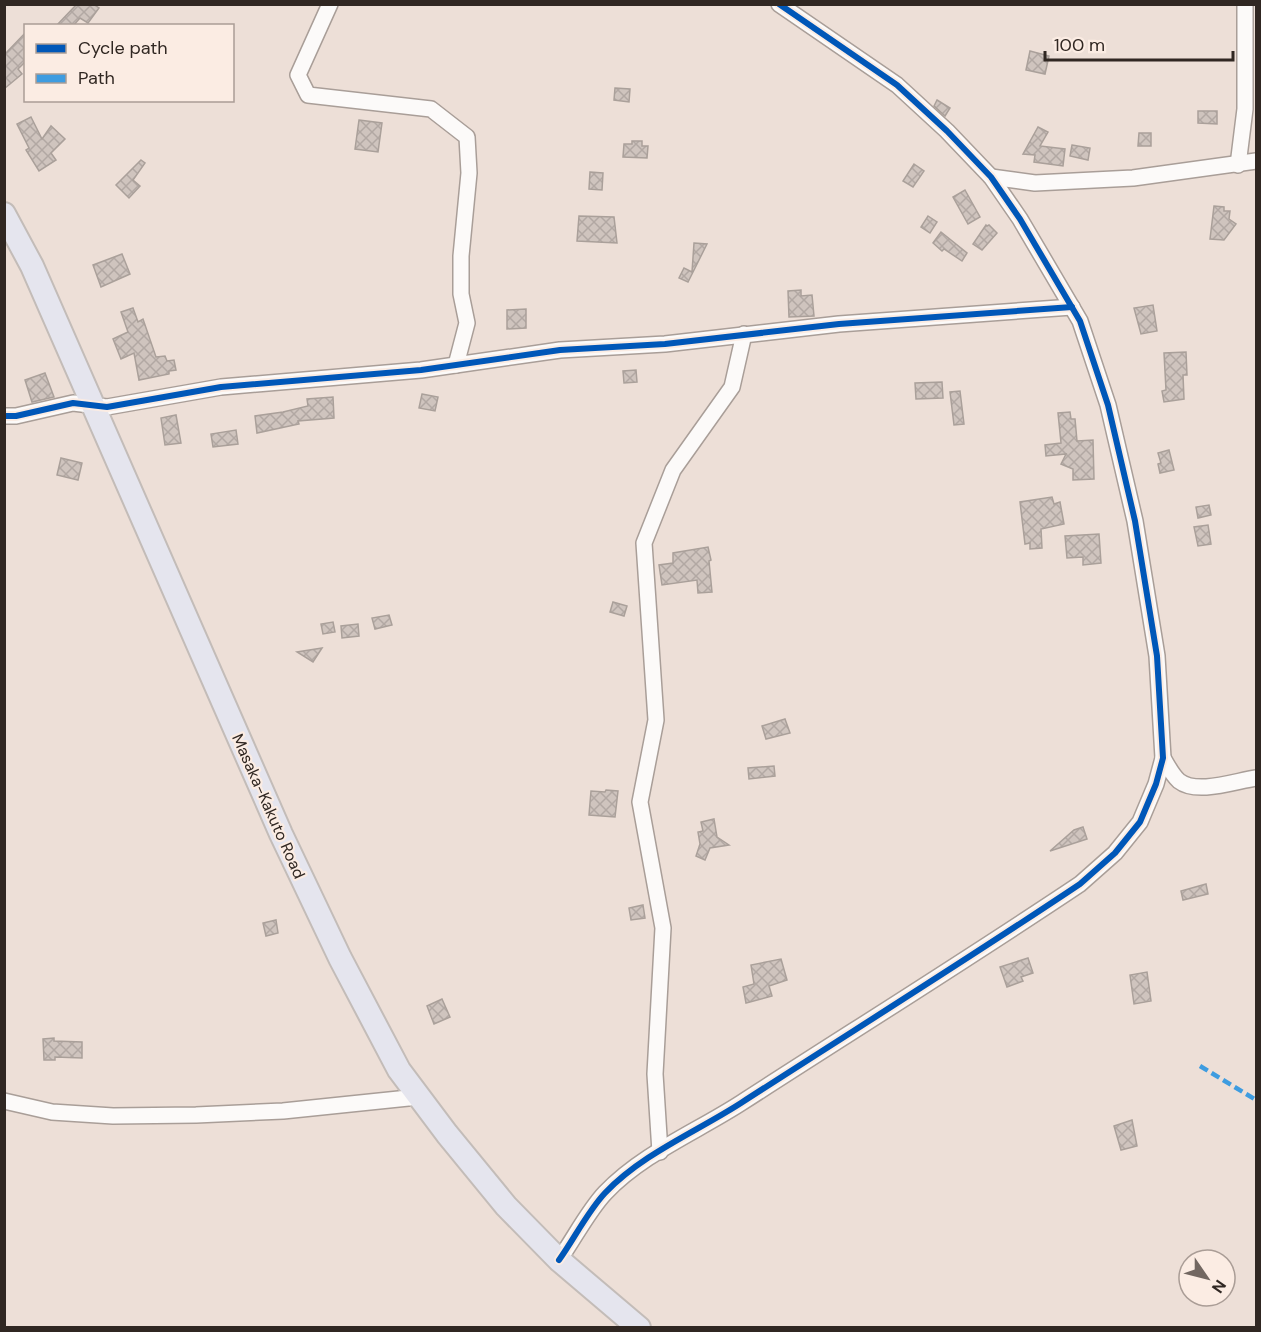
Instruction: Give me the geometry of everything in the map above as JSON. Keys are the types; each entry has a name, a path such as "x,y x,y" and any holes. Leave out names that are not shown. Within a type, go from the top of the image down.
{"highway":[{"name":"Masaka-Kakuto Road","path":"4,214 32,266 306,889 399,1070 506,1206 559,1260 639,1328"}],"street":[{"path":"330,4 298,75 308,95 430,109 467,137 469,173 461,256 461,294 467,323 456,365"},
{"path":"559,1260 606,1192 635,1168 732,1109 1080,884 1115,853 1140,822 1156,784 1163,758 1157,656 1135,521 1108,405 1080,321 1020,219 991,177 947,131 897,85 779,4"},
{"path":"1238,165 1245,109 1245,4"},
{"path":"991,177 1035,183 1113,179 1257,161"},
{"path":"4,416 16,416 74,403 107,407 220,387 421,370 560,350 665,344 839,324 1072,307"},
{"path":"660,1152 654,1074 663,928 640,802 656,720 644,543 673,470 732,387 744,334"},
{"path":"1163,758 1178,781 1189,787 1203,788 1257,778"},
{"path":"4,1101 62,1113 113,1116 283,1111 418,1097"}],"building":[{"path":"77,4 93,4 99,8 88,23 80,18 75,24 58,24"},
{"path":"24,34 24,63 18,69 22,74 4,89 4,55"},
{"path":"1030,51 1049,56 1045,74 1026,70"},
{"path":"615,88 630,89 629,102 614,100"},
{"path":"937,100 950,108 945,116 934,106"},
{"path":"1198,111 1217,111 1217,124 1198,123"},
{"path":"31,117 42,139 51,126 65,139 51,153 56,160 39,171 26,150 29,148 17,124"},
{"path":"359,120 382,123 378,152 355,149"},
{"path":"1038,127 1048,132 1040,146 1065,149 1063,166 1034,162 1035,155 1023,154"},
{"path":"1139,133 1151,133 1151,146 1138,146"},
{"path":"632,141 642,141 642,146 648,146 647,158 623,157 624,144 632,144"},
{"path":"1072,145 1090,148 1088,160 1070,156"},
{"path":"141,160 145,163 133,180 140,186 129,198 116,185"},
{"path":"914,164 924,171 913,187 903,181"},
{"path":"590,172 603,173 602,190 589,189"},
{"path":"965,190 980,217 968,224 953,197"},
{"path":"1214,206 1224,207 1224,211 1230,211 1229,219 1236,224 1224,240 1210,239"},
{"path":"579,216 614,217 617,243 577,241"},
{"path":"928,216 937,222 930,233 921,227"},
{"path":"986,225 997,233 982,250 973,244"},
{"path":"941,232 967,253 962,261 944,249 942,251 933,243"},
{"path":"694,243 707,244 688,282 679,278 684,268 692,272"},
{"path":"122,254 130,274 101,287 93,265"},
{"path":"801,290 801,296 812,295 814,316 789,317 788,291"},
{"path":"1153,305 1157,331 1141,334 1134,308"},
{"path":"133,308 138,322 143,319 156,357 165,356 167,361 174,360 176,370 169,371 169,374 139,380 134,353 121,359 113,339 128,332 121,312"},
{"path":"526,309 526,328 507,329 507,310"},
{"path":"1186,352 1187,375 1183,375 1184,399 1164,402 1162,391 1166,390 1164,353"},
{"path":"636,370 637,382 624,383 623,371"},
{"path":"45,373 54,397 32,402 25,380"},
{"path":"942,382 943,398 916,399 915,383"},
{"path":"960,391 964,424 954,425 950,392"},
{"path":"422,394 438,397 435,411 419,408"},
{"path":"333,397 334,418 298,421 299,424 257,433 255,416 308,406 307,399"},
{"path":"1070,412 1071,419 1075,419 1077,441 1093,440 1094,479 1073,480 1073,469 1061,464 1066,454 1046,456 1045,445 1061,443 1058,413"},
{"path":"176,415 181,443 165,445 161,418"},
{"path":"236,430 238,444 213,447 211,434"},
{"path":"1169,450 1174,470 1160,473 1158,464 1161,463 1158,453"},
{"path":"61,458 82,463 78,480 57,475"},
{"path":"1052,497 1054,504 1060,502 1064,524 1041,529 1042,548 1030,549 1030,543 1025,544 1020,502"},
{"path":"1209,505 1211,515 1198,518 1196,507"},
{"path":"1208,525 1211,544 1198,546 1194,527"},
{"path":"1099,534 1101,563 1083,565 1083,557 1067,558 1065,536"},
{"path":"708,547 711,560 709,561 712,592 698,593 697,580 662,585 659,565 673,563 673,553"},
{"path":"613,602 627,606 624,616 610,612"},
{"path":"389,615 392,625 375,629 372,618"},
{"path":"333,622 335,632 323,634 321,624"},
{"path":"358,624 359,636 342,638 341,626"},
{"path":"322,648 313,662 297,652"},
{"path":"785,719 790,733 766,739 762,726"},
{"path":"774,766 775,776 749,779 748,768"},
{"path":"606,790 618,791 615,817 589,815 591,791 605,792"},
{"path":"714,819 717,837 729,845 710,848 705,860 696,856 700,844 698,832 703,831 701,822"},
{"path":"1083,827 1087,839 1050,851 1074,830"},
{"path":"1206,884 1208,894 1183,900 1181,891"},
{"path":"643,905 645,918 631,920 629,908"},
{"path":"276,920 278,933 266,936 263,923"},
{"path":"1028,958 1033,973 1021,977 1023,981 1007,987 1000,967"},
{"path":"781,959 787,980 769,986 772,996 746,1003 743,987 754,984 751,965"},
{"path":"1147,972 1151,1001 1134,1004 1130,975"},
{"path":"442,999 450,1017 434,1024 427,1006"},
{"path":"54,1038 54,1041 82,1042 82,1058 55,1057 55,1060 44,1060 43,1039"},
{"path":"1132,1120 1137,1146 1121,1150 1114,1126"}],"marked path":[{"path":"1200,1066 1256,1100"}],"cycle path":[{"path":"559,1260 605,1193 652,1155 724,1114 1080,884 1115,853 1140,822 1156,784 1163,758 1157,656 1135,521 1108,405 1080,321 1020,219 991,177 947,131 897,85 779,4"},
{"path":"4,416 16,416 73,403 107,407 221,387 421,370 560,350 665,344 839,324 1072,307"}]}
